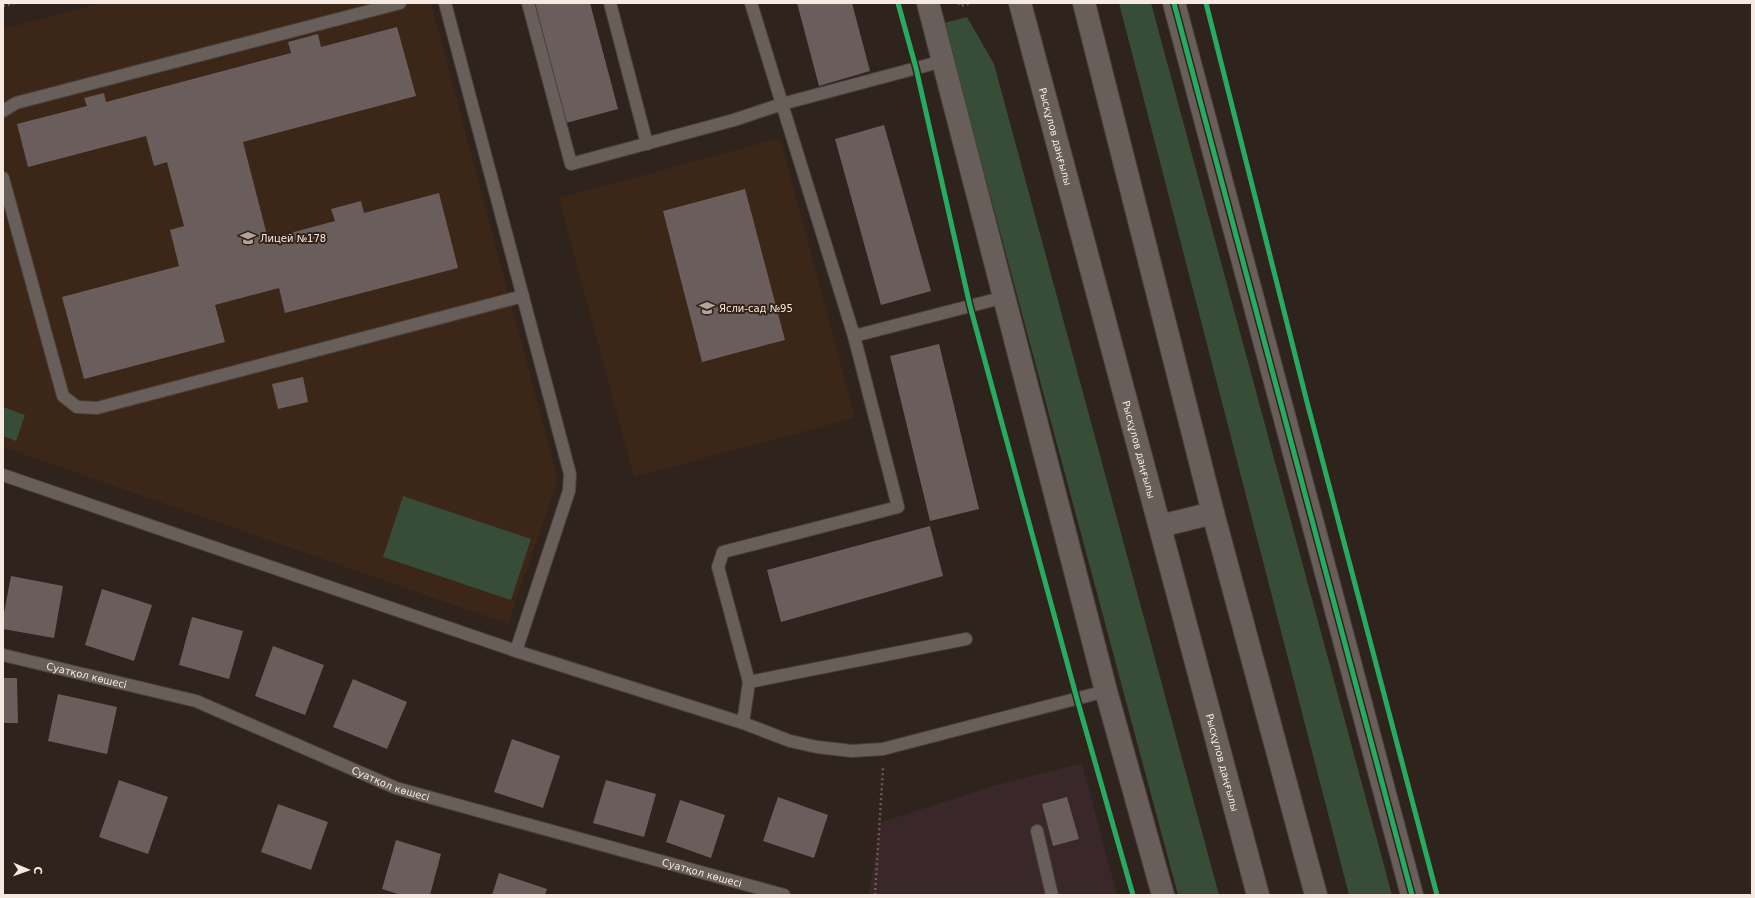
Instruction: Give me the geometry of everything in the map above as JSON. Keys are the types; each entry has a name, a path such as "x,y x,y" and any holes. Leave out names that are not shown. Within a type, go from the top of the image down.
{"main road":[{"path":"928,3 1106,691 1163,895"},
{"name":"Рысқұлов даңғылы","path":"1020,3 1258,895"},
{"path":"1084,3 1213,513 1316,895"},
{"path":"1089,3 1093,36"},
{"path":"1174,3 1412,895"},
{"path":"1160,526 1213,513"}],"lane":[{"path":"3,111 16,103 400,3"},
{"path":"445,3 570,474 569,491 516,651"},
{"path":"528,3 571,164 734,120 782,104 943,61"},
{"path":"610,3 647,144"},
{"path":"743,723 749,682 718,567 723,552 898,507 854,336 751,3"},
{"path":"3,178 62,396 77,407 97,408 116,404 523,296"},
{"path":"854,336 1005,297"},
{"path":"3,475 516,651 743,723 790,742 852,751 883,749 1106,691"},
{"path":"749,682 966,639"},
{"name":"Суатқол көшесі","path":"3,655 196,701 396,788 784,895"},
{"path":"1037,831 1052,895"}],"path":[{"path":"3,6 15,3"},
{"path":"960,3 960,6 972,3"},
{"path":"875,895 883,749"}],"shaded area":[{"name":"Лицей №178","path":"102,3 431,3 558,480 508,624 3,447 3,29"},
{"name":"Ясли-сад №95","path":"780,138 855,418 634,477 559,198"},
{"path":"1082,763 1117,895 869,895 881,822 993,786"}],"green space":[{"path":"1119,3 1151,3 1392,895 1349,895"},
{"path":"967,17 994,64 1219,895 1178,895 944,23"},
{"path":"3,407 25,415 16,441 3,436"},
{"path":"403,496 531,539 511,600 383,557"}],"building":[{"path":"535,3 590,3 618,109 566,123"},
{"path":"797,3 852,3 870,71 819,86"},
{"path":"397,27 416,96 243,142 268,239 335,221 331,209 361,201 364,213 439,193 458,268 285,313 279,288 215,305 225,342 84,379 62,297 179,266 170,230 184,226 167,162 154,166 146,136 28,167 17,124 87,106 84,98 104,93 106,102 291,53 288,42 318,34 321,47"},
{"path":"884,125 931,291 881,305 835,139"},
{"path":"745,189 785,340 702,362 663,211"},
{"path":"939,344 979,509 930,521 890,356"},
{"path":"303,377 308,402 278,409 272,384"},
{"path":"930,526 943,576 781,622 767,570"},
{"path":"11,576 63,586 54,638 3,629 3,618"},
{"path":"102,589 152,605 134,661 85,645"},
{"path":"192,617 243,631 229,679 179,665"},
{"path":"273,646 324,665 305,715 255,696"},
{"path":"3,678 17,678 18,723 3,723"},
{"path":"353,679 407,702 387,749 333,727"},
{"path":"58,694 117,707 107,754 48,741"},
{"path":"512,739 560,756 543,808 494,792"},
{"path":"119,780 168,797 148,854 99,837"},
{"path":"606,780 656,794 644,837 593,823"},
{"path":"778,797 828,815 814,858 763,841"},
{"path":"1067,797 1079,839 1053,846 1042,804"},
{"path":"680,800 725,815 711,858 666,842"},
{"path":"278,804 328,822 311,870 261,852"},
{"path":"396,840 441,854 430,895 401,895 382,889"},
{"path":"499,873 547,889 545,895 492,895"}],"cycle path":[{"path":"898,3 916,68 970,306 1077,699 1133,895"},
{"path":"1174,3 1412,895"},
{"path":"1206,3 1307,402 1437,895"}],"place":[{"name":"Лицей №178","path":"248,238"},
{"name":"Ясли-сад №95","path":"707,308"}]}
